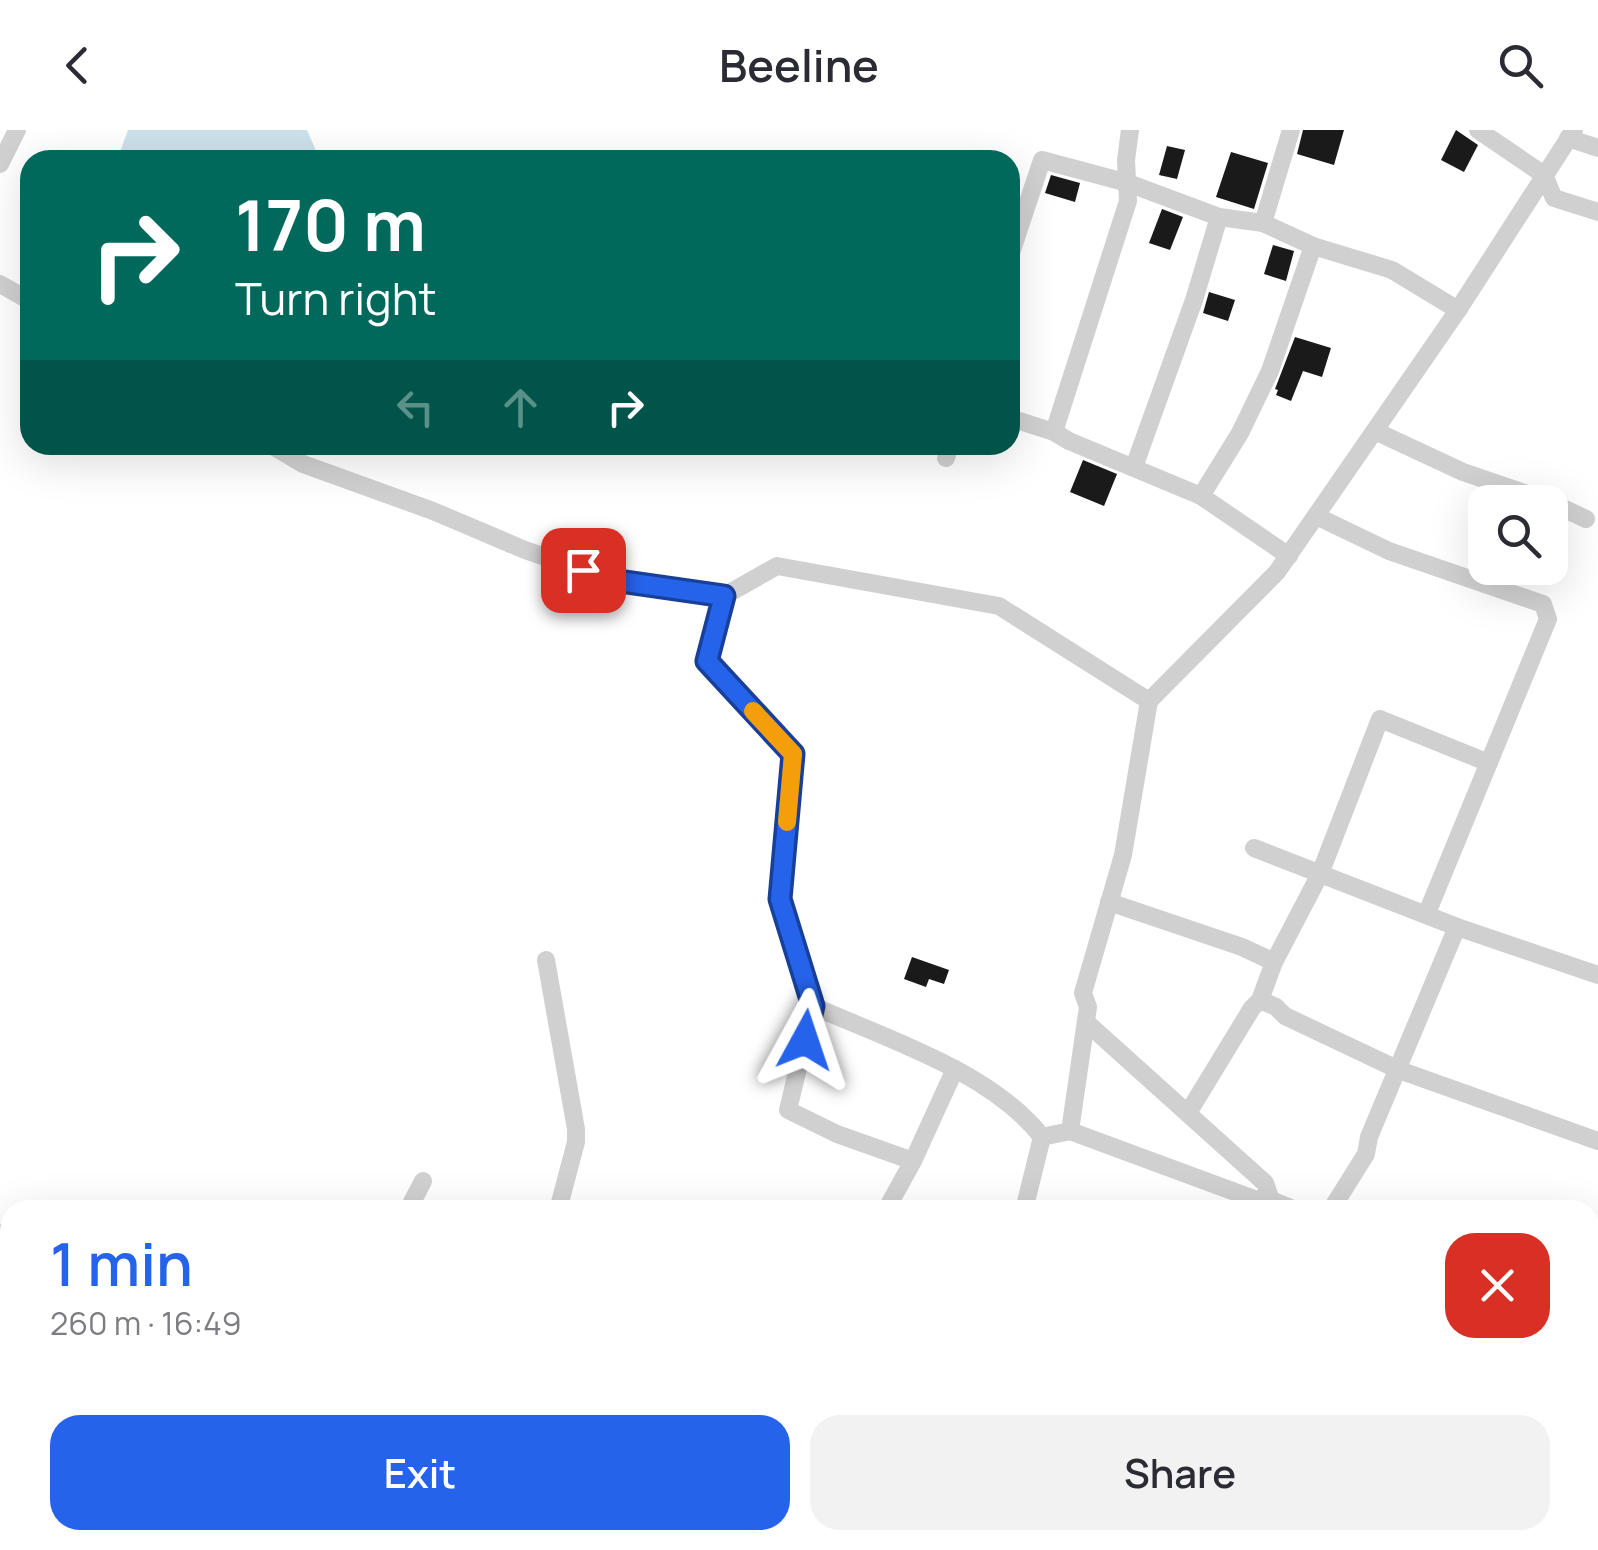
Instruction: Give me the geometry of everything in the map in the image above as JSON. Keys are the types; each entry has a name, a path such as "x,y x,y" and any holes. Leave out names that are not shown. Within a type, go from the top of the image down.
{"street":[{"path":"0,164 17,130"},
{"path":"1054,432 1128,201 1126,160 1130,130"},
{"path":"1263,223 1292,130"},
{"path":"1478,130 1544,176 1554,198 1598,212"},
{"path":"1070,1131 1088,1007 1083,993 1123,855 1149,701 1289,556 1458,310 1571,134 1598,148"},
{"path":"1020,226 1042,160 1128,183 1219,217 1263,223 1313,246 1392,270 1458,310"},
{"path":"1134,467 1194,300 1219,217"},
{"path":"1201,496 1240,433 1270,371 1313,246"},
{"path":"1020,421 1201,496 1289,556"},
{"path":"1374,432 1586,520"},
{"path":"288,455 525,550 612,580 724,596 777,566 999,606 1149,701"},
{"path":"1316,516 1389,551 1542,604 1548,618 1427,913"},
{"path":"724,596 707,661 793,754 780,899 813,1006 788,1110 837,1134 913,1161"},
{"path":"1188,1113 1260,1000 1274,962 1320,874 1380,718 1489,763"},
{"path":"1254,848 1458,927 1598,975"},
{"path":"1109,902 1242,947 1274,962"},
{"path":"1338,1200 1366,1154 1369,1138 1458,927"},
{"path":"546,960 576,1128 561,1200"},
{"path":"1260,1000 1285,1016 1400,1070 1598,1141"},
{"path":"813,1006 955,1069 1026,1117 1042,1138"},
{"path":"1042,1138 1070,1131 1254,1200 1271,1200 1265,1183 1086,1022"},
{"path":"892,1200 955,1069"},
{"path":"1026,1200 1042,1138"},
{"path":"413,1200 423,1181"}],"water":[{"path":"128,130 307,130 316,150 121,150"}],"building":[{"path":"1303,130 1344,130 1334,165 1297,154"},
{"path":"1456,130 1478,145 1464,172 1441,160"},
{"path":"1167,146 1185,150 1177,179 1159,175"},
{"path":"1231,152 1268,163 1254,209 1216,197"},
{"path":"1051,175 1080,183 1075,202 1045,193"},
{"path":"1162,209 1183,217 1170,250 1149,243"},
{"path":"1273,245 1294,251 1286,281 1264,274"},
{"path":"1209,292 1235,300 1228,321 1203,313"},
{"path":"1295,337 1331,348 1322,377 1303,371 1291,401 1276,395 1275,389"},
{"path":"1083,460 1117,474 1104,506 1070,492"},
{"path":"912,957 949,970 944,984 929,979 926,987 904,979"}],"slow traffic":[{"path":"753,711 793,754 787,822"}],"route":[{"path":"583,570 612,580 724,596 707,661 793,754 780,899 813,1006 805,1040"}]}
